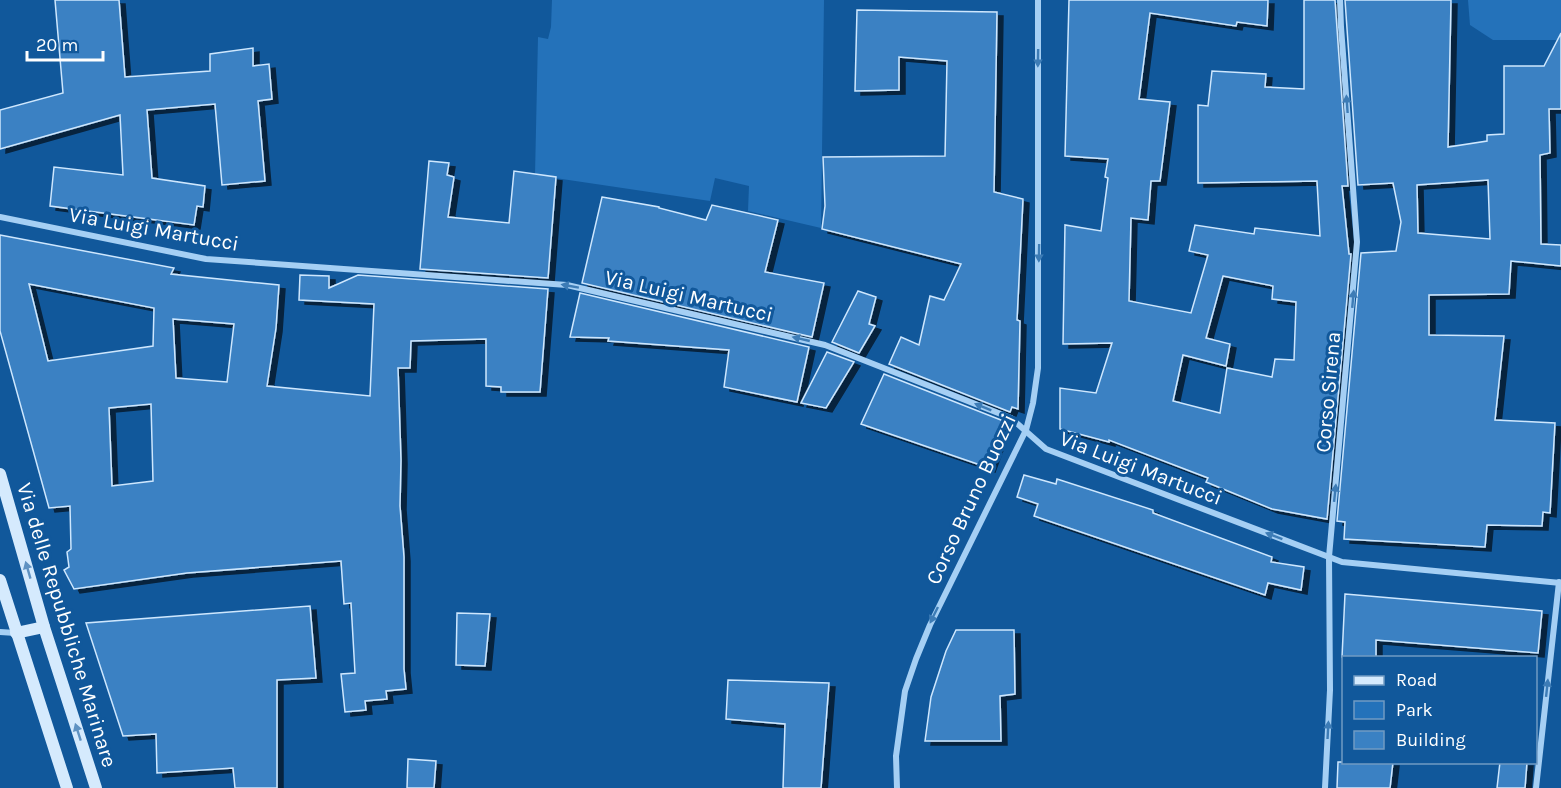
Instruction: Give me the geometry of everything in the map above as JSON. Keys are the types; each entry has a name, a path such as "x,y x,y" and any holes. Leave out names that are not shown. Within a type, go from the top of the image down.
{"main road":[{"name":"Via delle Repubbliche Marinare","path":"0,474 44,627 96,788"},
{"path":"0,579 66,788"},
{"path":"16,633 44,627"}],"street":[{"name":"Corso Bruno Buozzi","path":"897,788 896,756 905,690 930,625 1026,430 1033,403 1038,368 1038,0"},
{"name":"Corso Sirena","path":"1325,788 1330,690 1329,557 1358,242 1340,0"},
{"name":"Via Luigi Martucci","path":"0,217 206,259 567,285 825,345 1011,418 1046,449 1329,557 1355,565 1560,582"},
{"path":"1536,788 1560,582"},
{"path":"0,632 16,633"}],"green space":[{"path":"552,0 824,0 821,228 748,211 749,186 715,178 710,201 535,175 538,37 548,39"},
{"path":"1468,0 1561,0 1561,40 1493,40 1470,25"}],"building":[{"path":"55,0 119,0 125,77 210,71 210,54 253,48 253,66 269,64 272,99 258,101 265,181 222,185 215,104 147,110 152,178 205,186 203,207 197,206 194,225 50,206 54,167 123,175 120,115 0,149 0,110 63,93"},
{"path":"1069,0 1268,0 1267,26 1237,22 1236,26 1150,13 1139,99 1170,102 1160,181 1151,181 1148,220 1131,218 1129,301 1191,313 1208,255 1189,251 1195,225 1254,234 1255,228 1320,236 1317,181 1198,183 1198,105 1208,106 1212,71 1266,74 1265,87 1304,89 1304,0 1335,0 1348,186 1342,186 1349,254 1351,254 1327,519 1272,509 1206,482 1208,478 1109,440 1109,442 1060,429 1060,388 1096,393 1112,343 1063,344 1065,225 1101,231 1108,178 1105,177 1108,159 1065,156","holes":["1223,276 1273,286 1272,299 1296,302 1294,360 1275,359 1272,377 1227,368 1220,413 1173,401 1183,355 1226,366 1230,344 1206,338"]},
{"path":"1345,0 1451,0 1448,147 1487,141 1487,135 1504,134 1504,66 1544,66 1561,33 1561,109 1549,109 1550,153 1540,155 1541,244 1561,245 1561,266 1511,261 1509,294 1429,295 1429,335 1504,336 1495,420 1555,423 1550,513 1543,512 1542,526 1487,525 1485,547 1344,539 1345,522 1337,521 1361,253 1396,251 1401,222 1393,183 1358,185","holes":["1488,180 1490,239 1418,233 1417,185"]},
{"path":"857,10 997,12 994,192 1023,199 1017,320 1020,321 1018,409 1012,407 1010,412 889,364 901,337 919,345 930,296 944,300 961,264 822,229 825,206 823,157 945,156 947,61 899,57 899,90 855,91"},
{"path":"429,161 449,163 447,175 454,177 448,217 509,223 514,171 556,177 548,278 420,269"},
{"path":"602,197 659,207 706,220 712,205 778,220 765,272 824,283 812,337 582,283"},
{"path":"0,235 174,268 171,274 279,285 276,328 267,386 370,396 374,304 299,300 300,275 329,276 329,288 358,275 548,289 540,392 501,392 501,387 486,386 486,339 411,341 410,368 398,368 406,689 386,691 387,699 365,701 366,710 345,712 341,674 355,673 351,603 344,604 341,561 187,573 74,589 64,570 69,567 67,552 71,549 70,506 49,508 0,331","holes":["29,284 154,308 153,346 48,361","173,319 234,324 227,382 176,378","151,404 153,481 112,486 109,408"]},
{"path":"858,291 876,297 869,324 875,326 859,353 832,342"},
{"path":"580,293 809,347 797,402 724,387 729,350 608,341 609,338 570,337"},
{"path":"827,352 854,362 826,408 801,403"},
{"path":"884,374 1006,422 989,468 861,424"},
{"path":"1024,475 1056,484 1057,479 1153,510 1153,513 1272,557 1271,562 1304,567 1301,590 1268,583 1265,595 1034,516 1038,504 1017,497"},
{"path":"1345,594 1542,611 1538,653 1376,640 1376,656 1342,656"},
{"path":"310,606 316,678 277,680 277,788 235,788 233,768 157,773 156,734 123,736 86,623"},
{"path":"457,613 490,614 485,666 456,665"},
{"path":"956,630 1014,630 1015,694 1000,696 1001,741 925,741 931,697 946,651"},
{"path":"728,680 829,683 821,788 783,788 785,724 726,719"},
{"path":"408,759 436,761 434,788 407,788"},
{"path":"1338,762 1342,764 1393,764 1390,788 1337,788"},
{"path":"1500,764 1527,764 1525,788 1497,788"}]}
